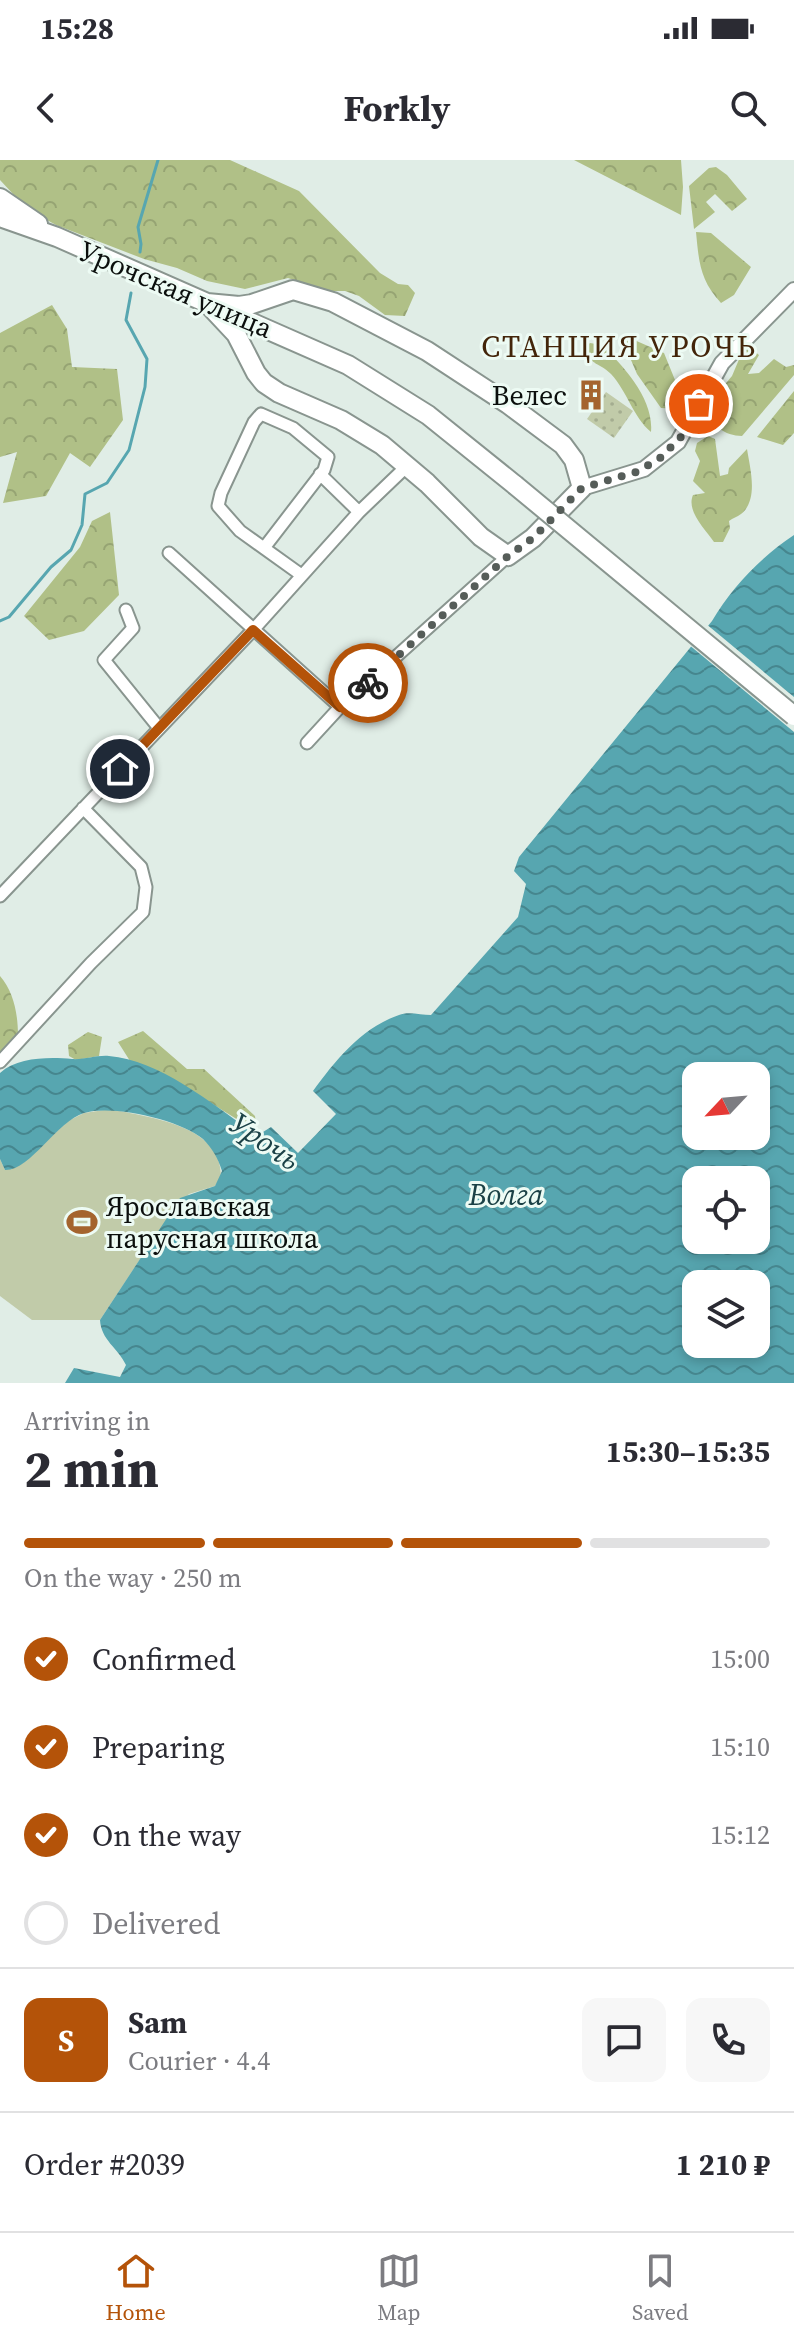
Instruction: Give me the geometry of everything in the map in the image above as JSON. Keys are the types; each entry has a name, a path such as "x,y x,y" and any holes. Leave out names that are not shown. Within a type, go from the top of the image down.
{"main road":[{"name":"Урочская улица","path":"0,198 57,237"},
{"name":"Урочская улица","path":"0,217 57,237 295,341 348,365 405,398 794,716"},
{"path":"301,291 333,302 462,372 563,445 574,460 582,488 533,538 508,556 471,529 407,466 359,430 271,388 256,373 236,334 207,303 252,304 286,292 301,291"},
{"path":"286,292 275,301 272,313 276,326 295,341"},
{"path":"256,373 253,359 257,348 275,339 295,341"}],"street":[{"path":"582,488 644,469 678,442 722,363 794,290"},
{"path":"264,548 320,474 328,457 293,428 261,414 254,422 218,506 224,516 264,548 300,574"},
{"path":"0,896 253,630 300,574 407,466"},
{"path":"320,474 359,512"},
{"path":"169,553 340,707"},
{"path":"307,743 340,707 508,556"},
{"path":"126,610 133,628 104,660 159,728"},
{"path":"0,1062 91,963 143,912 146,887 141,867 83,808"}],"green space":[{"path":"0,160 230,160 299,191 380,273 398,284 408,285 415,293 405,316 385,315 359,296 345,291 327,291 288,278 245,289 207,281 56,225 27,209 0,180"},
{"path":"574,160 681,160 681,215"},
{"path":"716,167 747,199 732,211 715,194 706,202 715,212 694,229 689,186 709,168"},
{"path":"696,232 711,233 751,267 734,295 721,303 709,287 702,270"},
{"path":"52,305 67,329 72,367 117,369 123,420 90,467 70,453 46,496 3,503 17,452 0,457 0,333"},
{"path":"622,339 632,339 664,353 675,380 689,401 680,409 661,408 637,374"},
{"path":"590,343 602,345 636,384 648,408 651,432 639,419 611,374 590,358 584,348"},
{"path":"746,349 759,355 748,374 759,373 774,359 786,367 794,365 794,375 742,436 724,432 714,424 705,408 732,376"},
{"path":"794,391 794,433 783,445 757,437"},
{"path":"606,392 633,411 614,438 587,419"},
{"path":"708,436 715,439 720,476 728,474 729,468 747,449 751,474 750,501 741,514 729,521 730,528 723,542 714,542 692,507 693,495 705,493 693,481 700,461 695,451 697,443"},
{"path":"110,512 119,595 84,631 49,640 24,616 80,547 92,521"},
{"path":"0,976 14,1004 18,1036 0,1054"},
{"path":"143,1031 187,1069 204,1069 255,1116 257,1132 171,1078 130,1061 118,1042"},
{"path":"88,1032 102,1037 99,1056 76,1060 69,1056 68,1045"},
{"name":"Ярославская парусная школа","path":"111,1109 163,1120 196,1134 209,1145 218,1159 221,1176 215,1186 189,1194 160,1229 100,1320 32,1320 0,1296 0,1159 5,1170 23,1163 68,1121 84,1113"}],"water":[{"name":"Волга","path":"794,535 794,1383 65,1383 74,1368 120,1377 126,1365 103,1333 100,1320 180,1198 215,1186 222,1171 209,1146 193,1132 163,1120 111,1111 84,1113 74,1118 24,1163 5,1170 0,1159 0,1073 34,1059 104,1056 128,1059 184,1084 251,1131 263,1132 271,1127 298,1153 336,1114 313,1091 330,1068 361,1037 385,1021 406,1013 431,1015 518,917 526,884 514,871 519,857 759,563"}],"pier":[{"path":"705,623 794,697 794,732 688,644"}],"waterway":[{"name":"Урочь","path":"140,252 138,227 158,160"},
{"name":"Урочь","path":"0,621 9,617 51,567 71,550 82,525 85,494 107,483 129,450 145,387 147,359 126,320 131,293"}],"way so far":[{"path":"368,683 508,556 533,538 582,488 644,469 659,459 684,434 699,404"}],"place":[{"name":"Велес","path":"591,395"},
{"name":"Ярославская парусная школа","path":"82,1222"}],"district":[{"name":"СТАНЦИЯ УРОЧЬ","path":"619,346"}],"route":[{"path":"120,769 253,630 340,707 368,683"}]}
